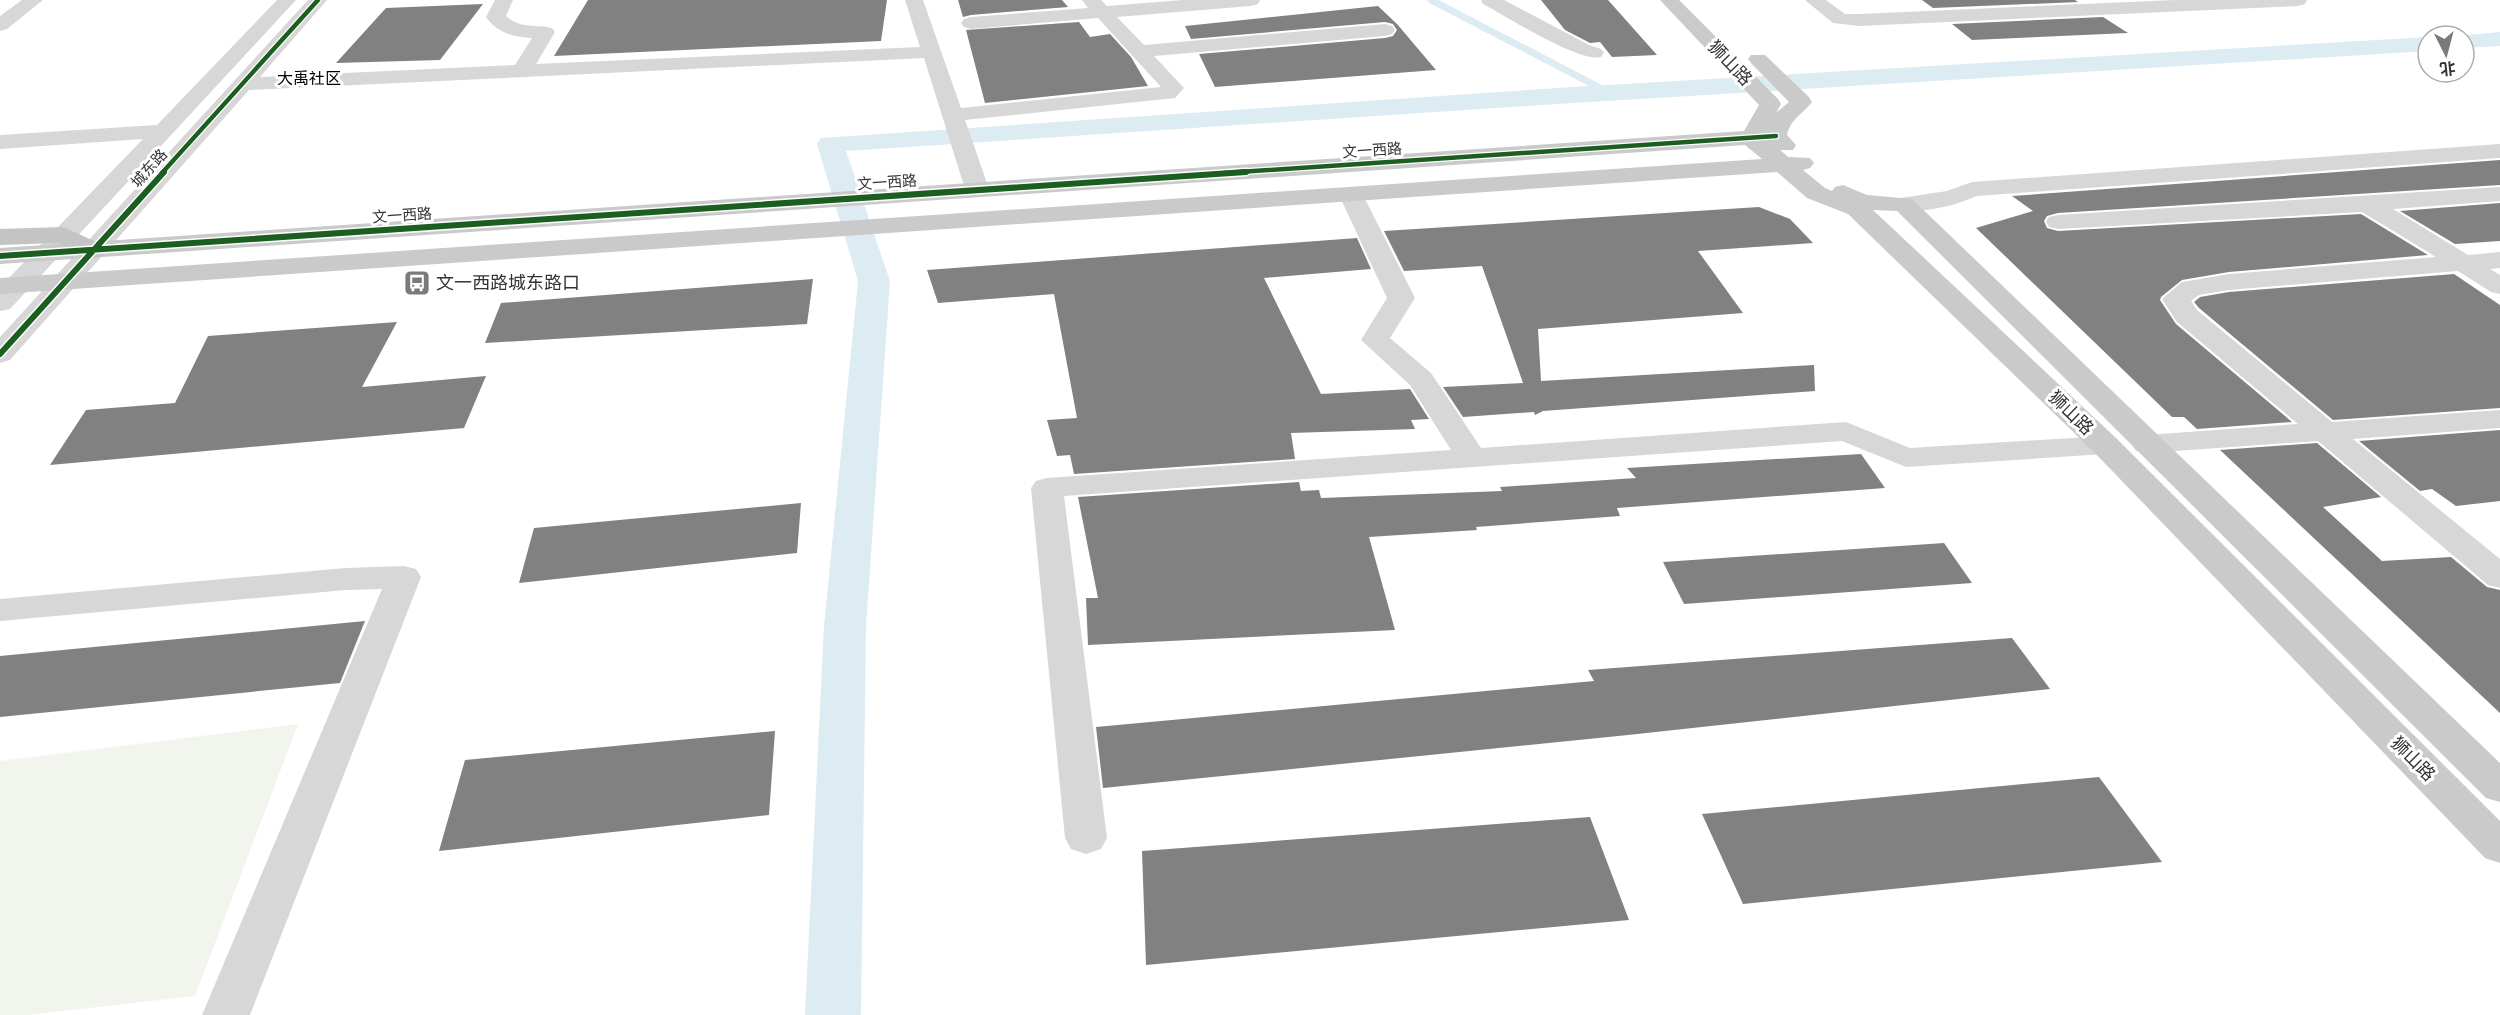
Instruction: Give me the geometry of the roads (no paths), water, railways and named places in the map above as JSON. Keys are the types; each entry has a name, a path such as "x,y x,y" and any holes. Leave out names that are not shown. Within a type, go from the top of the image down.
{"highway":[{"path":"0,237 94,250"}],"main road":[{"name":"狮山路","path":"1669,0 1733,66 1786,103"},
{"name":"狮山路","path":"1748,48 1764,64 1786,103"},
{"path":"1778,150 1786,103"},
{"name":"狮山路","path":"1778,150 1816,193 1857,209 2105,445 2500,847"},
{"path":"4,296 66,282 1351,195 1778,150 1849,197 1874,204 1903,204"},
{"name":"文一西路","path":"94,250 977,189 1778,150"},
{"name":"狮山路","path":"1903,204 2500,787"},
{"path":"0,256 55,244"}],"street":[{"path":"2,22 34,0"},
{"name":"城东路","path":"4,296 287,0"},
{"name":"城东路","path":"0,354 318,0"},
{"path":"504,0 496,16 504,27 526,32 545,32 522,71"},
{"path":"914,0 977,189"},
{"path":"971,23 1097,6 1251,0"},
{"path":"1490,0 1594,53"},
{"path":"1814,0 1840,19 1859,20 2298,0"},
{"path":"953,115 1167,93 1173,88 1097,6"},
{"path":"1139,51 1384,30"},
{"path":"243,84 932,52"},
{"path":"0,142 160,131"},
{"path":"1903,204 1952,198 1971,189 2500,151"},
{"path":"2058,222 2500,194"},
{"path":"1351,195 1401,298 1375,340 1421,379 1472,458"},
{"path":"2367,204 2500,286"},
{"path":"2500,260 2229,282 2191,288 2176,299 2187,316 2500,577"},
{"path":"2147,444 2500,419"},
{"path":"1086,838 1047,488 1846,431 1906,458 2105,445"},
{"path":"0,610 346,579 404,577 226,1015"}],"waterway":[{"path":"1431,0 1610,93"},
{"path":"2476,40 2500,39"},
{"path":"833,1015 845,626 874,281 830,144 1573,95 2416,45"}],"place":[{"name":"文一西路城东路口","path":"417,283"}],"district":[{"name":"大禹社区","path":"309,78"}]}
